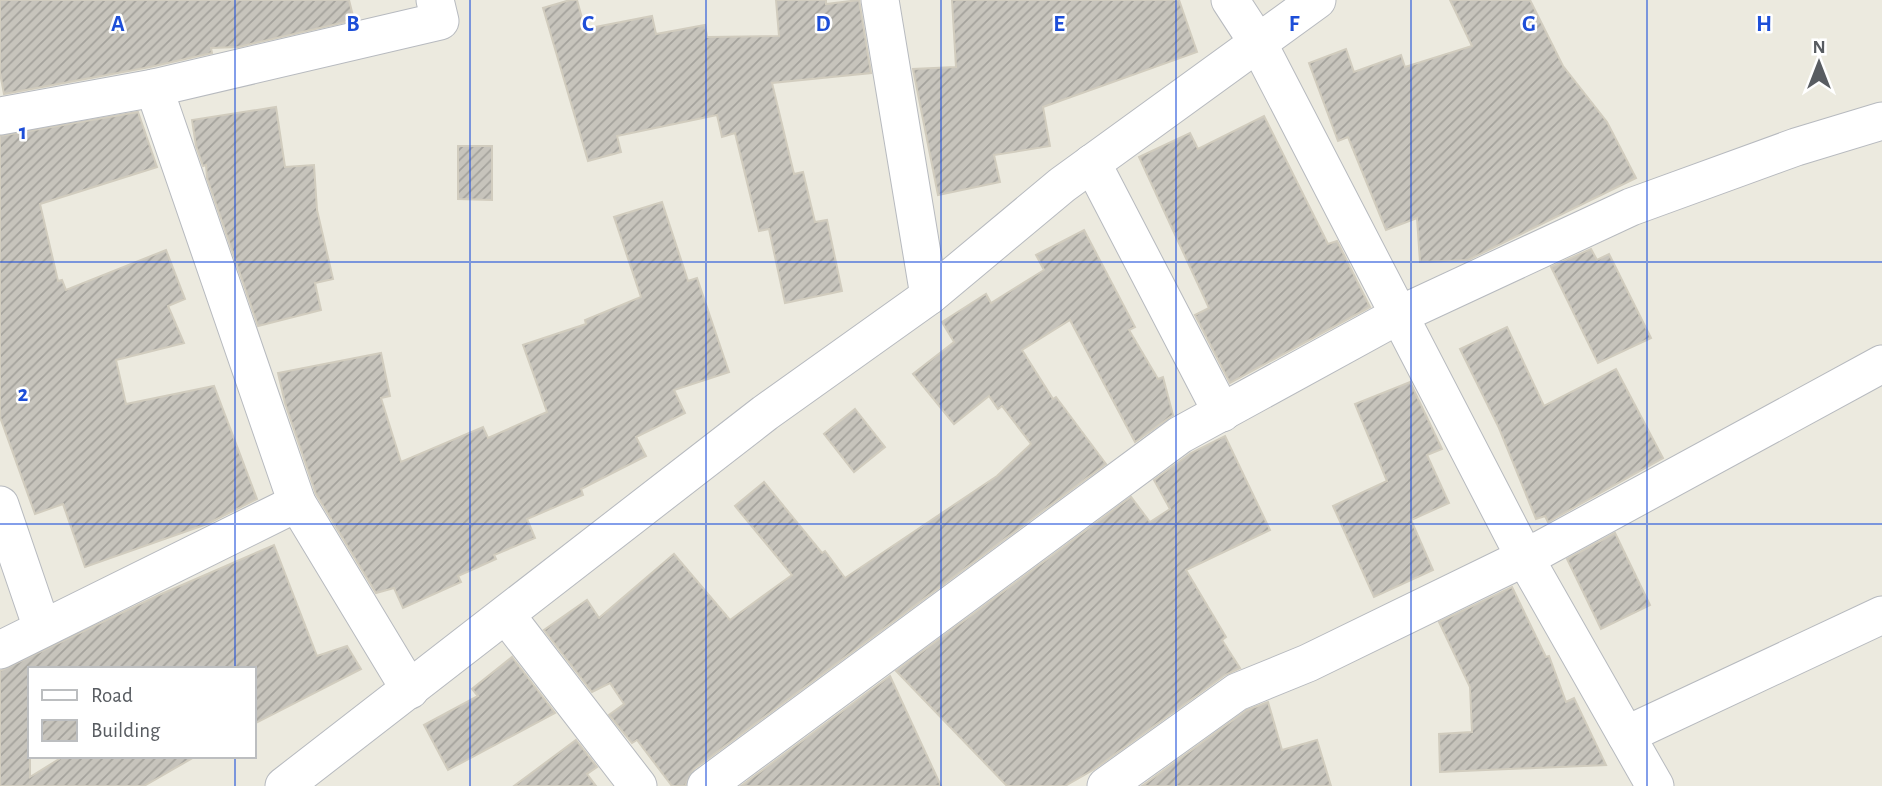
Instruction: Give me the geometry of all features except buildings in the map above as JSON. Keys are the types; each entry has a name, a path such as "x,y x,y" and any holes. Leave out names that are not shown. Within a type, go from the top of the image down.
{"street":[{"path":"0,116 154,88 440,21 435,0"},
{"path":"880,0 929,296"},
{"path":"1230,0 1258,43 1525,558 1655,786"},
{"path":"284,786 765,413 929,296 1092,163 1317,0"},
{"path":"154,88 297,503 410,690"},
{"path":"706,786 1180,435 1399,315 1631,207 1796,147 1882,121"},
{"path":"1092,163 1222,413"},
{"path":"1116,783 1237,692 1308,663 1525,558 1882,364"},
{"path":"0,650 297,503"},
{"path":"0,505 42,628"},
{"path":"506,615 638,786"},
{"path":"1626,735 1882,615"}]}
